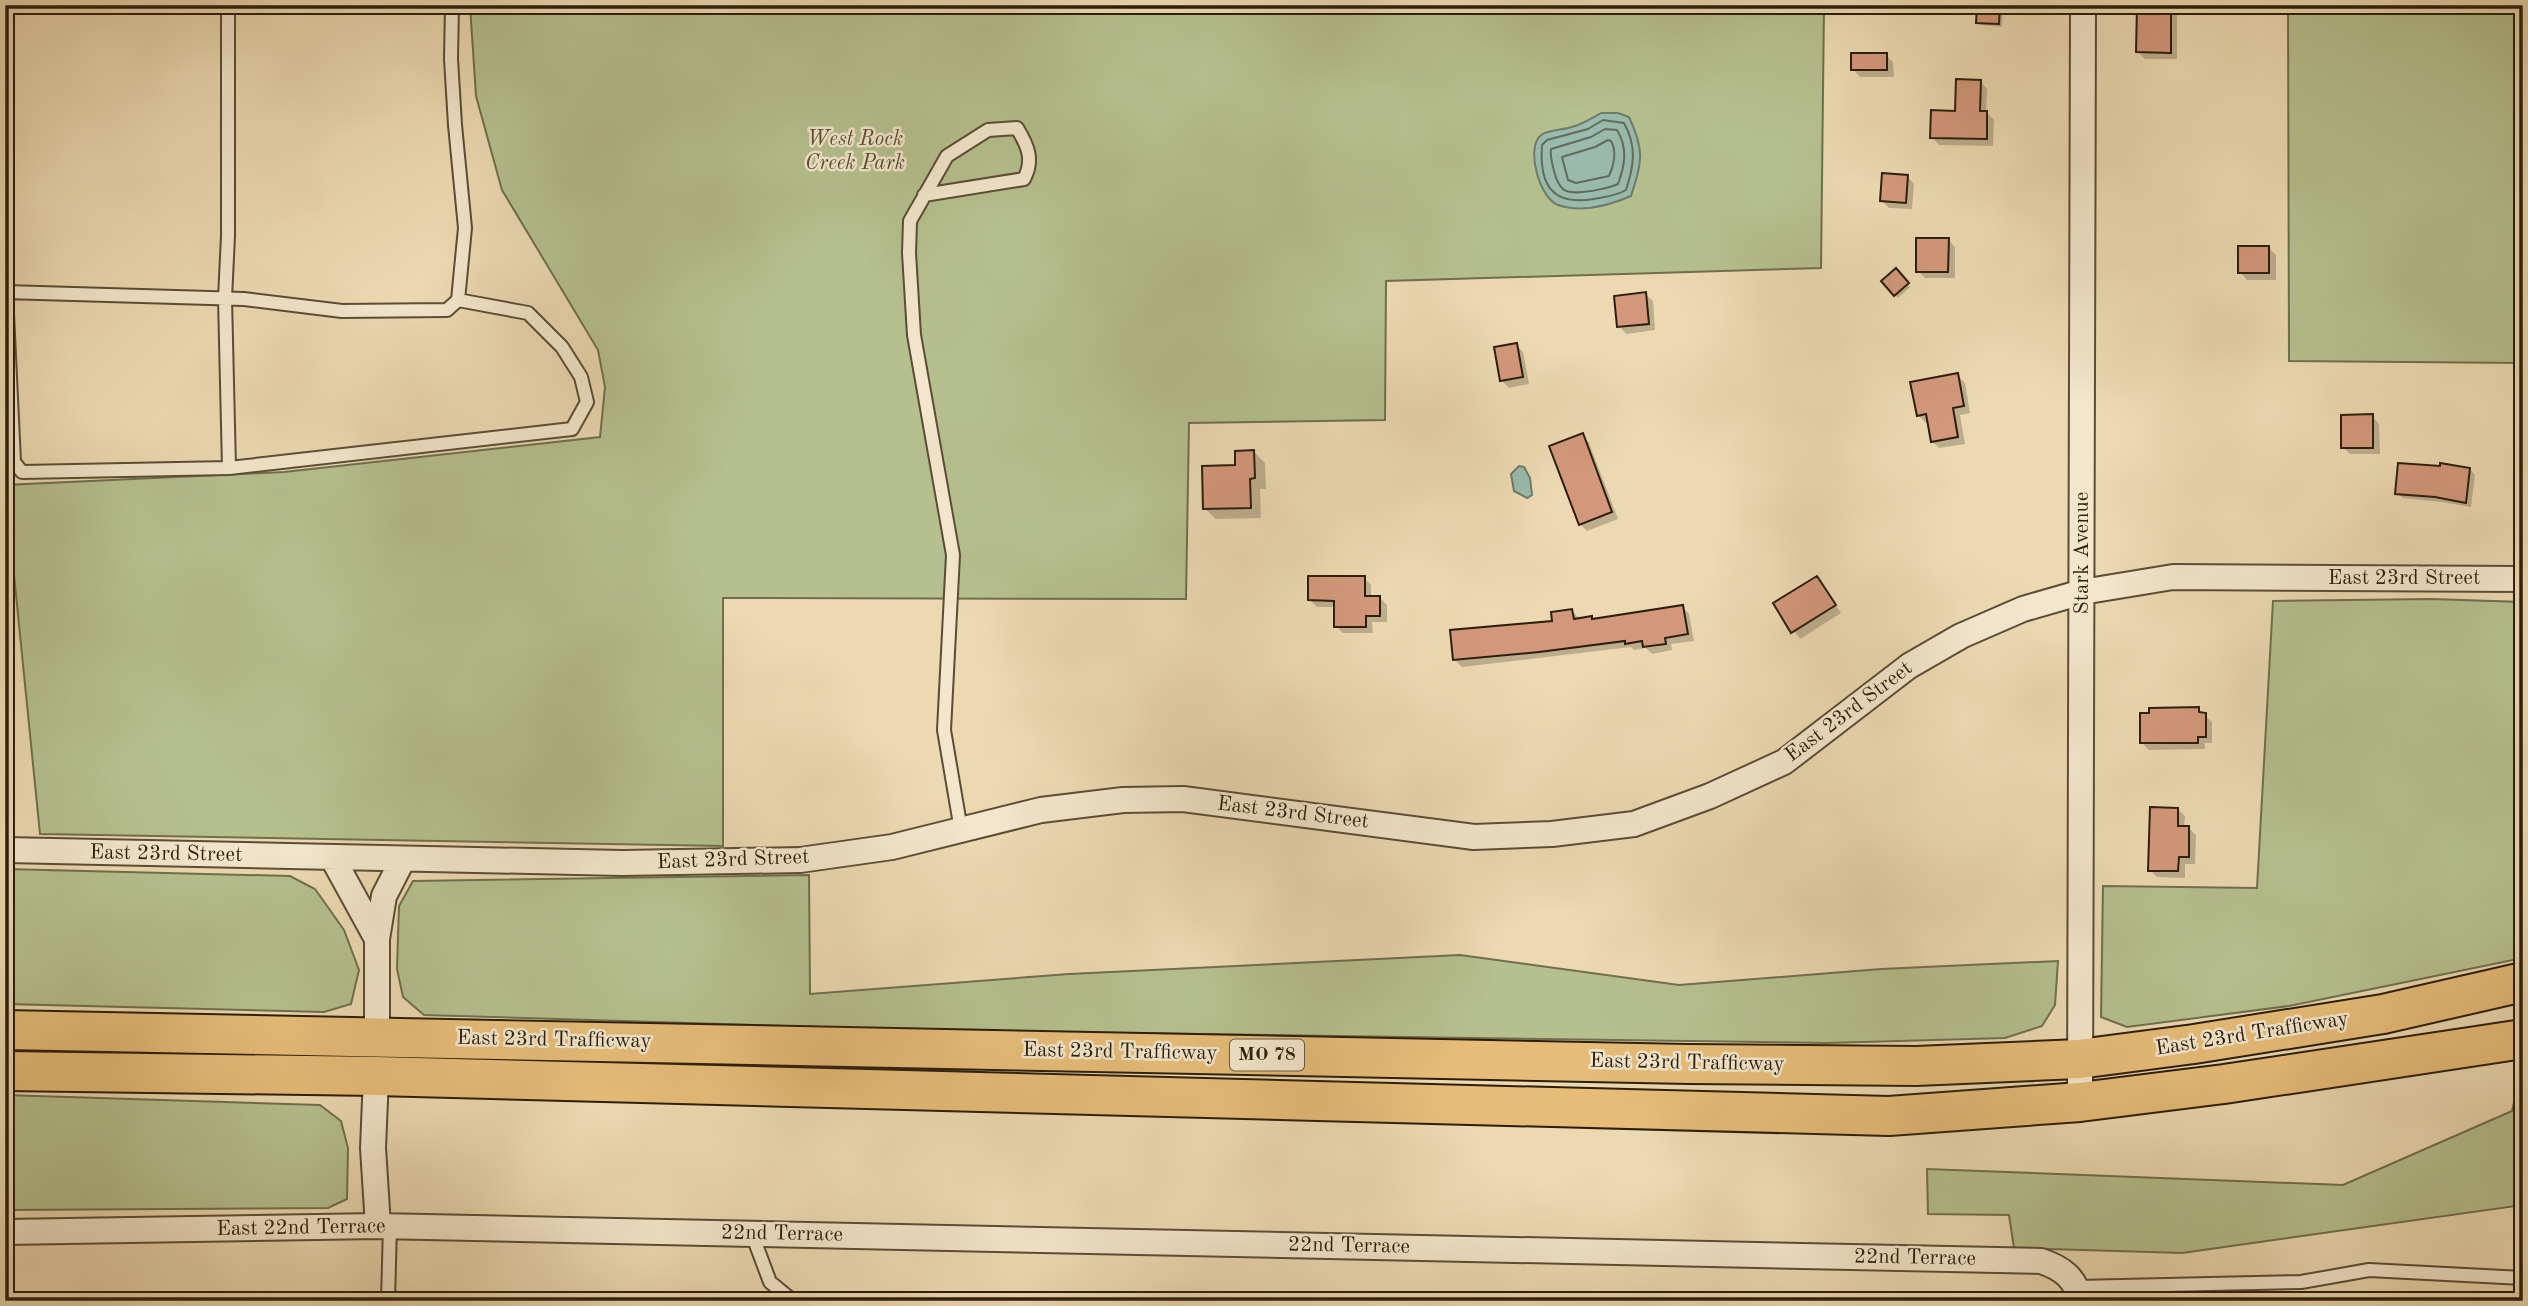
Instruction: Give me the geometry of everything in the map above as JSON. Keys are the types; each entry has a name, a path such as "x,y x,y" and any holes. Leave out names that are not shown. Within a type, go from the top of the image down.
{"main road":[{"name":"East 23rd Trafficway","path":"5,1030 1916,1066 2079,1059 2194,1044 2383,1014 2523,982"},
{"name":"East 23rd Trafficway","path":"5,1071 376,1076 1889,1115 2080,1102 2224,1084 2523,1039"}],"street":[{"name":"Stark Avenue","path":"2080,1102 2083,5"},
{"name":"East 23rd Street","path":"5,850 622,863 800,860 892,847 1041,810 1124,800 1182,799 1474,837 1552,834 1634,824 1710,796 1784,762 1909,666 1961,636 2023,609 2082,592 2173,577 2523,579"},
{"path":"332,857 377,939"},
{"path":"377,1036 377,939 384,896 403,859"},
{"path":"376,1076 373,1148 384,1226"},
{"name":"East 22nd Terrace","path":"5,1232 384,1226 596,1231"},
{"name":"22nd Terrace","path":"596,1231 2040,1261 2058,1267 2079,1294"}],"lane":[{"path":"228,5 228,236 225,298 229,468"},
{"path":"452,5 451,59 465,228 458,300 447,310 342,311 225,298 6,292 13,462 22,472 229,468 572,429 587,402 581,377 562,347 528,313 458,300"},
{"path":"924,195 1024,179 1031,166 1027,143 1017,128 988,130 947,156 924,195 910,221 909,266 914,335 953,555 944,730 961,830"},
{"path":"384,1226 388,1301"},
{"path":"752,1234 771,1282 793,1301"},
{"path":"2079,1294 2301,1282 2369,1270 2523,1278"}],"green space":[{"name":"West Rock Creek Park","path":"470,5 1824,5 1821,268 1386,281 1385,420 1189,423 1186,599 723,598 723,846 40,834 5,485 284,472 600,437 605,387 598,350 502,190 476,96"},
{"path":"2288,5 2523,5 2523,363 2289,361"},
{"path":"2431,599 2523,602 2523,958 2289,1006 2127,1027 2101,1017 2103,886 2257,888 2273,601"},
{"path":"5,869 290,876 315,889 344,930 359,970 351,1004 324,1012 5,1004"},
{"path":"809,875 810,994 1069,974 1460,955 1679,985 1881,969 2058,961 2055,1005 2042,1026 2005,1038 1827,1043 917,1030 424,1015 403,997 397,969 399,906 413,881"},
{"path":"2523,1063 2523,1205 2182,1253 2014,1248 2009,1215 1928,1214 1927,1169 2343,1185 2512,1111"},
{"path":"5,1095 320,1105 341,1121 348,1148 347,1199 328,1208 5,1210"}],"water":[{"path":"1601,113 1618,113 1629,117 1638,139 1638,174 1631,196 1595,207 1558,205 1551,201 1540,184 1534,151 1536,141 1544,133 1576,126"},
{"path":"1519,466 1524,467 1530,478 1532,495 1527,498 1514,491 1511,474"}],"building":[{"path":"1977,5 2000,5 1999,24 1976,23"},
{"path":"2137,5 2171,5 2171,53 2136,52"},
{"path":"1851,53 1887,53 1887,70 1851,70"},
{"path":"1956,79 1981,80 1980,111 1987,111 1987,139 1930,138 1931,110 1955,111"},
{"path":"1882,173 1908,175 1906,203 1880,201"},
{"path":"1916,238 1949,238 1948,272 1916,272"},
{"path":"2238,246 2269,246 2269,273 2238,273"},
{"path":"1896,268 1909,283 1894,296 1881,281"},
{"path":"1646,292 1649,324 1617,327 1614,296"},
{"path":"1517,343 1523,377 1500,381 1494,347"},
{"path":"1958,373 1964,406 1953,408 1958,437 1931,442 1926,414 1917,416 1910,382"},
{"path":"2373,414 2373,448 2341,448 2341,415"},
{"path":"1583,433 1612,512 1579,525 1549,446"},
{"path":"1254,450 1255,478 1250,479 1251,508 1203,509 1202,466 1235,465 1235,451"},
{"path":"2398,463 2440,466 2440,463 2470,468 2466,503 2395,494"},
{"path":"1308,576 1365,576 1365,596 1380,596 1380,616 1366,616 1366,627 1334,627 1334,601 1308,600"},
{"path":"1817,576 1836,605 1791,633 1773,603"},
{"path":"1683,605 1688,634 1665,638 1666,644 1643,647 1642,641 1625,644 1625,641 1453,660 1450,630 1552,621 1551,612 1572,609 1574,619 1592,616 1592,619"},
{"path":"2199,707 2199,712 2206,713 2206,737 2198,737 2198,743 2140,743 2140,713 2149,713 2149,708"},
{"path":"2150,807 2178,808 2178,826 2189,826 2189,857 2179,857 2178,871 2148,871"}]}
